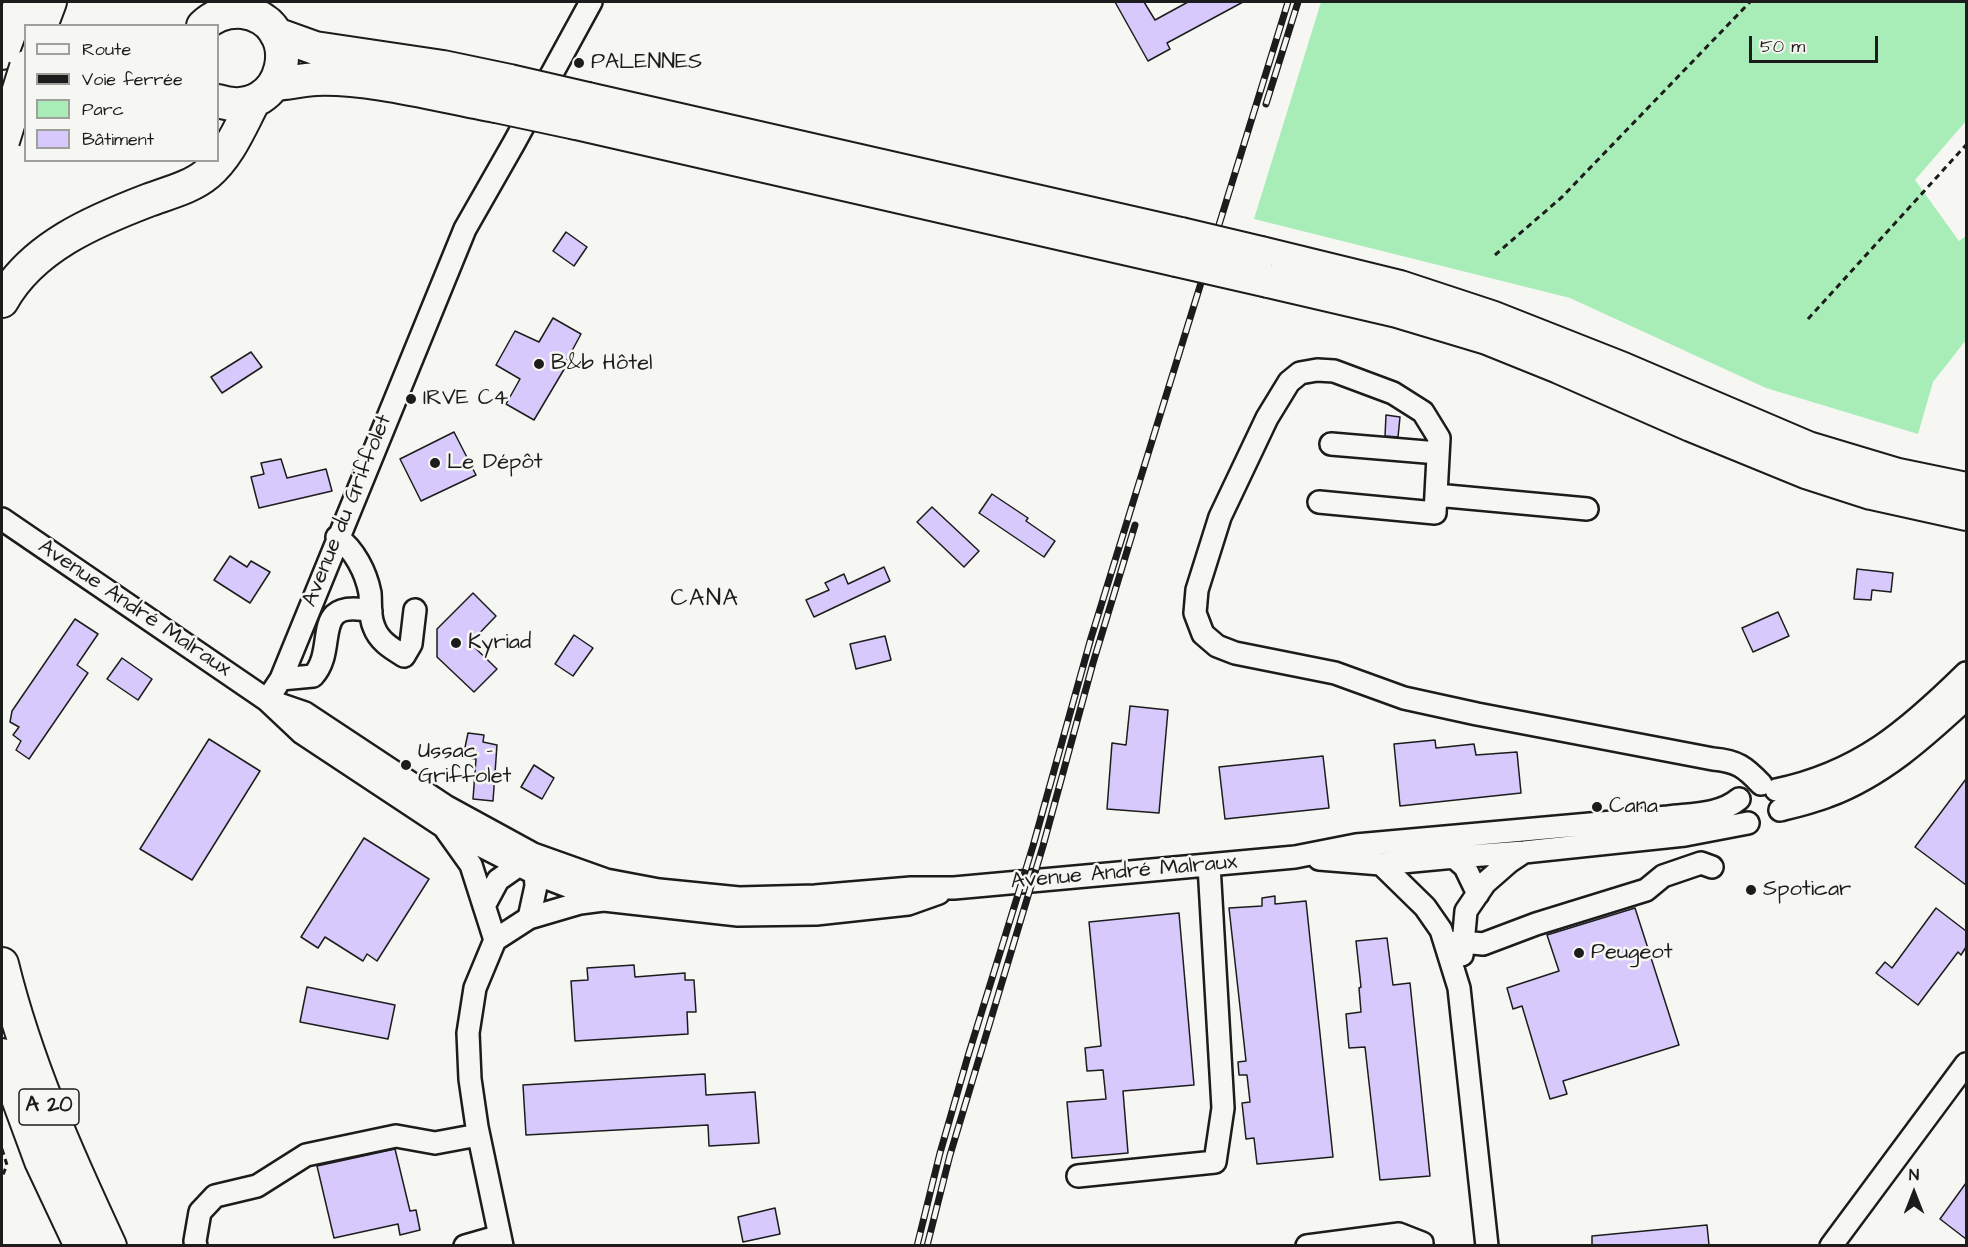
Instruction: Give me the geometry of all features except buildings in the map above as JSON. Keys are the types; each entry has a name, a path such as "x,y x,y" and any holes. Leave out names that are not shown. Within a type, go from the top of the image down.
{"highway":[{"path":"204,24 215,17 236,12 262,17 315,48 443,67 503,94"},
{"path":"219,160 282,68 282,50 262,17"},
{"path":"2,70 24,66"},
{"path":"2,144 24,72"},
{"path":"219,101 236,105 264,93 317,79 503,94 1264,267 1400,287 1491,317 1623,369 1808,448 1898,475 1966,489"},
{"path":"2,104 24,99"},
{"path":"2,301 13,283 25,270 72,235 96,222 206,175 217,162"},
{"path":"1264,267 1487,338 1592,380 1691,425 1806,472 1871,493 1966,514"},
{"name":"A 20","path":"2,964 25,1041 49,1108 110,1245"},
{"name":"A 20","path":"2,1055 41,1161 81,1245"}],"street":[{"name":"Avenue du Griffolet","path":"267,700 280,679 465,229 591,2"},
{"path":"1319,502 1435,513 1439,438 1423,412 1393,393 1334,371 1317,370 1300,373 1289,382 1267,418 1220,517 1197,590 1195,613 1203,634 1217,646 1235,653 1335,674 1404,698 1477,714 1713,759 1729,760 1745,767 1760,795 1737,804 1740,815 1748,823"},
{"path":"1331,444 1438,453"},
{"path":"1436,495 1587,509"},
{"name":"Avenue André Malraux","path":"2,519 267,700 302,733 444,827 604,900 738,915 816,914 908,904 954,888"},
{"path":"337,537 348,544 364,573 370,592 373,625 380,638 404,656 411,644 415,610"},
{"path":"280,679 313,676 319,670 330,624 336,614 345,608 354,607 371,611"},
{"name":"Avenue André Malraux","path":"267,700 304,713 447,807 530,865 659,890 739,898 815,896 911,888 954,888 1295,857 1356,845 1714,811 1760,795 1826,777 1898,736 1966,673"},
{"name":"Avenue André Malraux","path":"1760,795 1829,796 1885,766 1930,733 1966,699"},
{"name":"Avenue André Malraux","path":"1395,842 1441,855 1524,852 1685,835 1779,815 1760,795"},
{"path":"444,827 471,865 495,940"},
{"name":"Avenue André Malraux","path":"1295,857 1381,864 1441,855 1494,843 1538,829"},
{"path":"1487,1245 1454,942 1466,911 1485,883 1524,852"},
{"path":"1414,897 1441,855 1465,867 1478,894"},
{"path":"1381,864 1425,907 1441,930 1454,942 1483,944 1536,924 1646,890 1663,876 1701,863 1712,867"},
{"path":"484,906 498,880 530,865 536,886 529,918"},
{"path":"1078,1176 1215,1162 1223,1108 1209,865"},
{"path":"465,1245 501,1241 478,1135 470,1079 468,1034 475,988 495,940 529,918 580,903 604,900"},
{"path":"1831,1245 1966,1064"},
{"path":"196,1245 200,1212 215,1196 258,1186 306,1155 396,1136 435,1143 478,1135"},
{"path":"1307,1245 1399,1234 1422,1243 1422,1245"}],"path":[{"path":"1495,255 1562,197 1750,2"},
{"path":"1808,319 1966,145"},
{"path":"2,1149 8,1165 2,1177"}],"green space":[{"path":"1321,2 1966,2 1966,121 1915,180 1959,241 1966,236 1966,340 1933,382 1918,434 1766,388 1570,298 1254,219"}],"railway":[{"path":"917,1246 940,1153 1033,846 1091,638 1288,2"},
{"path":"1266,104 1298,2"},
{"path":"927,1246 950,1155 1043,846 1093,663 1135,525"}],"place":[{"name":"PALENNES","path":"579,63"},
{"name":"B&b Hôtel","path":"539,364"},
{"name":"IRVE C4","path":"411,399"},
{"name":"Le Dépôt","path":"435,463"},
{"name":"Kyriad","path":"456,643"},
{"name":"Ussac - Griffolet","path":"406,765"},
{"name":"Cana","path":"1597,807"},
{"name":"Spoticar","path":"1751,890"},
{"name":"Peugeot","path":"1579,953"}],"district":[{"name":"CANA","path":"705,600"}]}
